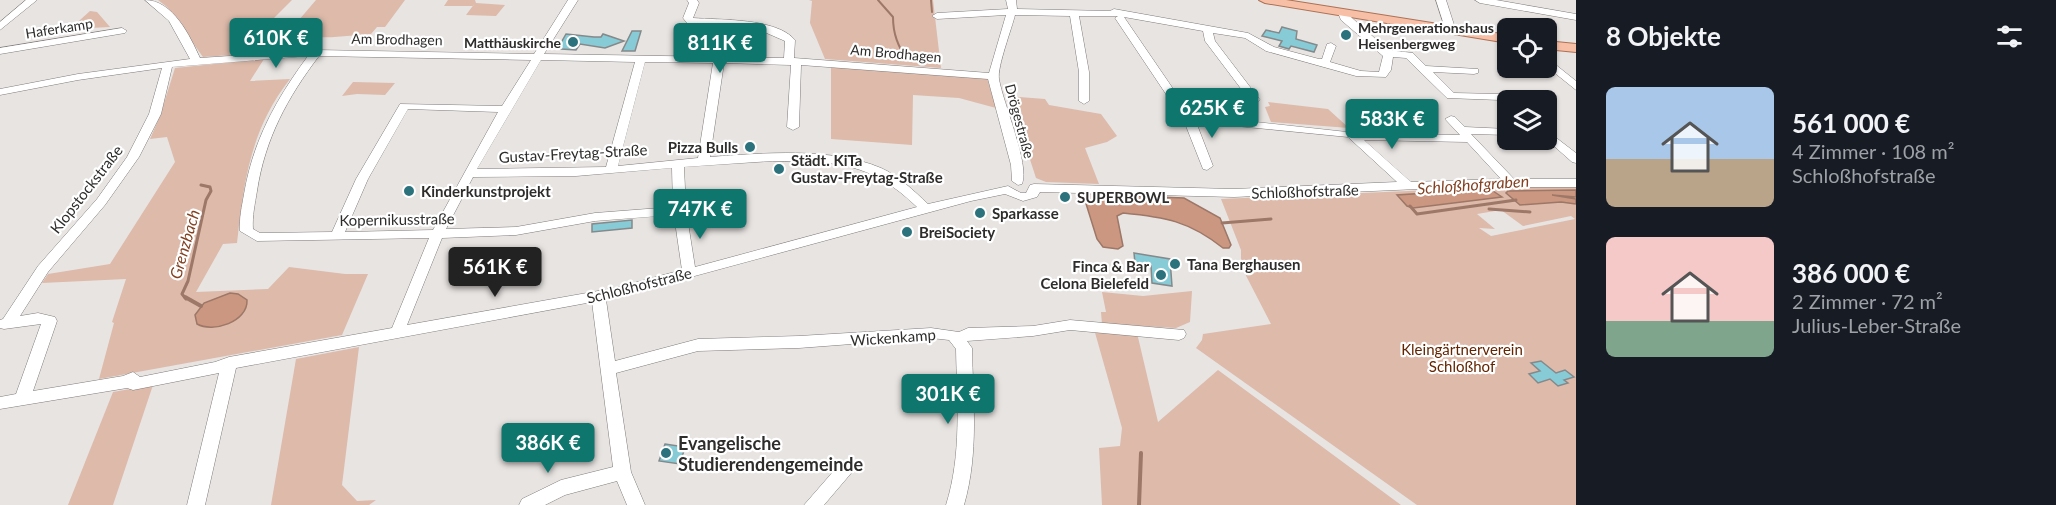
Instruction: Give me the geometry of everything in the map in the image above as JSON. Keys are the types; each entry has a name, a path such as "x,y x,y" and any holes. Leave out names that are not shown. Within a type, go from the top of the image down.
{"main road":[{"path":"1265,0 1497,37"},
{"path":"1557,46 1576,48"}],"street":[{"name":"Haferkamp","path":"0,27 32,0"},
{"path":"150,0 164,10 183,34 196,61"},
{"path":"398,332 437,235 505,109 573,0"},
{"path":"692,0 694,3 688,18 690,21 754,25 790,40 793,62 793,127"},
{"name":"Drögestraße","path":"1011,0 1012,12 993,76 1017,165 1013,185"},
{"path":"1441,0 1451,30"},
{"path":"1480,0 1576,17"},
{"path":"937,16 1012,12 1074,14 1118,12 1248,36 1270,49 1360,74 1379,76 1386,70 1389,57 1344,18 1343,14"},
{"path":"1118,12 1176,104 1189,118 1207,166"},
{"path":"1074,14 1084,72 1084,101"},
{"path":"1207,27 1210,41 1256,100"},
{"name":"Haferkamp","path":"0,51 122,31"},
{"path":"1323,63 1326,61 1331,46"},
{"name":"Am Brodhagen","path":"0,92 168,64 316,53 830,62 993,76"},
{"name":"Kopernikusstraße","path":"316,53 286,92 263,136 251,186 246,229 252,236 262,238 336,237 524,231 588,218 680,210"},
{"path":"1386,53 1407,54 1451,96 1497,98"},
{"path":"611,170 641,59"},
{"path":"704,161 719,60"},
{"name":"Klopstockstraße","path":"4,324 43,269 101,201 133,157 155,116 168,64"},
{"path":"1423,69 1474,70"},
{"path":"1557,70 1576,87"},
{"path":"336,237 362,179 404,106 505,109"},
{"path":"1189,118 1348,133 1356,136 1497,133"},
{"path":"1451,119 1510,182"},
{"path":"1356,136 1408,186"},
{"name":"Gustav-Freytag-Straße","path":"470,173 611,170 704,161 777,158 827,161 866,167 900,185 926,209"},
{"path":"678,164 680,210 689,274"},
{"name":"Schloßhofstraße","path":"0,404 127,382 133,384 217,368 230,363 598,297 1013,185 1015,195 1024,197 1033,194 1034,188 1224,194 1510,182 1576,183"},
{"path":"598,297 622,472 636,505"},
{"path":"4,324 44,318 50,321 22,399"},
{"name":"Wickenkamp","path":"608,369 707,344 799,342 931,333 953,335 958,339 968,334 1033,331 1070,325 1179,334"},
{"path":"955,505 963,484 965,465 963,348 958,339"},
{"path":"196,505 230,363"},
{"path":"813,505 844,471"},
{"path":"528,505 561,488 622,472"}],"green space":[{"path":"158,0 292,0 268,24 272,34 261,53 203,57 167,7"},
{"path":"316,0 405,0 385,27 377,27 371,34 318,37 308,36 293,27"},
{"path":"448,0 475,0 476,3 505,5 496,16 466,15 473,6 444,6"},
{"path":"809,0 933,0 941,68 825,59 810,23 812,1"},
{"path":"90,11 97,12 110,27 70,29"},
{"path":"264,59 250,81 290,79 266,117 257,137 246,177 237,243 223,244 196,292 268,289 289,267 345,274 368,274 342,335 99,379 114,323 112,322 126,279 42,283 48,274 110,264 175,162 167,137 150,139 175,68"},
{"path":"831,66 987,78 996,108 959,98 913,95 912,145 831,139"},
{"path":"353,82 395,83 385,95 342,96"},
{"path":"1007,96 1045,99 1049,105 1101,114 1117,136 1107,142 1085,148 1099,184 1046,182 1036,178 1011,101"},
{"path":"1268,102 1328,109 1349,128 1271,122 1265,107 1270,106"},
{"name":"Kleingärtnerverein Schloßhof","path":"1524,186 1576,187 1576,505 1417,505 1196,348 1203,334 1271,324 1241,266 1241,250 1221,199","holes":["1501,210 1523,226 1571,216 1575,219 1491,236 1479,228 1495,229 1477,214"]},
{"path":"1192,291 1190,322 1176,328 1102,324 1101,312 1106,312 1102,292 1143,296"},
{"path":"1094,329 1137,333 1158,422 1218,370 1401,505 1102,505 1099,448 1120,446 1122,428"},
{"path":"359,347 342,485 357,501 376,500 369,505 271,505 296,359"},
{"path":"153,385 113,505 68,505 113,392"}],"shaded area":[{"path":"1490,189 1502,197 1413,208 1407,206 1397,195"},
{"path":"1576,190 1576,197 1552,195 1576,199 1576,204 1561,202 1520,205 1506,193 1508,191"},
{"path":"1083,194 1184,198 1220,218 1231,245 1229,248 1223,248 1199,232 1176,222 1152,216 1123,213 1117,216 1123,246 1118,249 1103,247 1097,239"},
{"path":"230,293 238,294 247,300 246,308 236,320 212,327 197,324 195,315 204,303"}],"building":[{"path":"1282,27 1297,31 1296,39 1317,45 1314,52 1291,46 1289,49 1279,46 1282,41 1262,36 1266,30 1279,33"},
{"path":"632,31 641,31 635,51 622,51"},
{"path":"566,34 601,37 603,34 624,41 605,48 580,44 576,50 558,48"},
{"path":"632,220 632,228 592,232 592,224"},
{"name":"Finca & Bar Celona Bielefeld","path":"1134,253 1170,259 1172,286 1152,283 1151,266 1135,263"},
{"path":"1541,361 1556,373 1565,370 1574,377 1564,380 1568,383 1558,386 1550,379 1538,383 1529,374 1540,371 1531,363"},
{"name":"Evangelische Studierendengemeinde","path":"665,444 685,447 680,464 659,461"}],"waterway":[{"path":"878,0 893,17 897,40 907,60"},
{"path":"931,0 932,12"},
{"name":"Grenzbach","path":"186,299 182,294 188,281 206,200 211,191 210,187 201,185"},
{"name":"Schloßhofgraben","path":"1410,206 1417,214 1516,200"},
{"name":"Schloßhofgraben","path":"1489,209 1530,212"},
{"name":"Schloßhofgraben","path":"1222,223 1271,219"},
{"name":"Grenzbach","path":"185,297 201,306"},
{"path":"1139,505 1141,453"}],"place":[{"name":"Mehrgenerationshaus Heisenbergweg","path":"1346,35"},
{"name":"Matthäuskirche","path":"573,42"},
{"name":"Pizza Bulls","path":"750,147"},
{"name":"Städt. KiTa Gustav-Freytag-Straße","path":"779,169"},
{"name":"Kinderkunstprojekt","path":"409,191"},
{"name":"SUPERBOWL","path":"1065,197"},
{"name":"Sparkasse","path":"980,213"},
{"name":"BreiSociety","path":"907,232"},
{"name":"Tana Berghausen","path":"1175,264"},
{"name":"Finca & Bar Celona Bielefeld","path":"1161,275"},
{"name":"Evangelische Studierendengemeinde","path":"666,453"}]}
